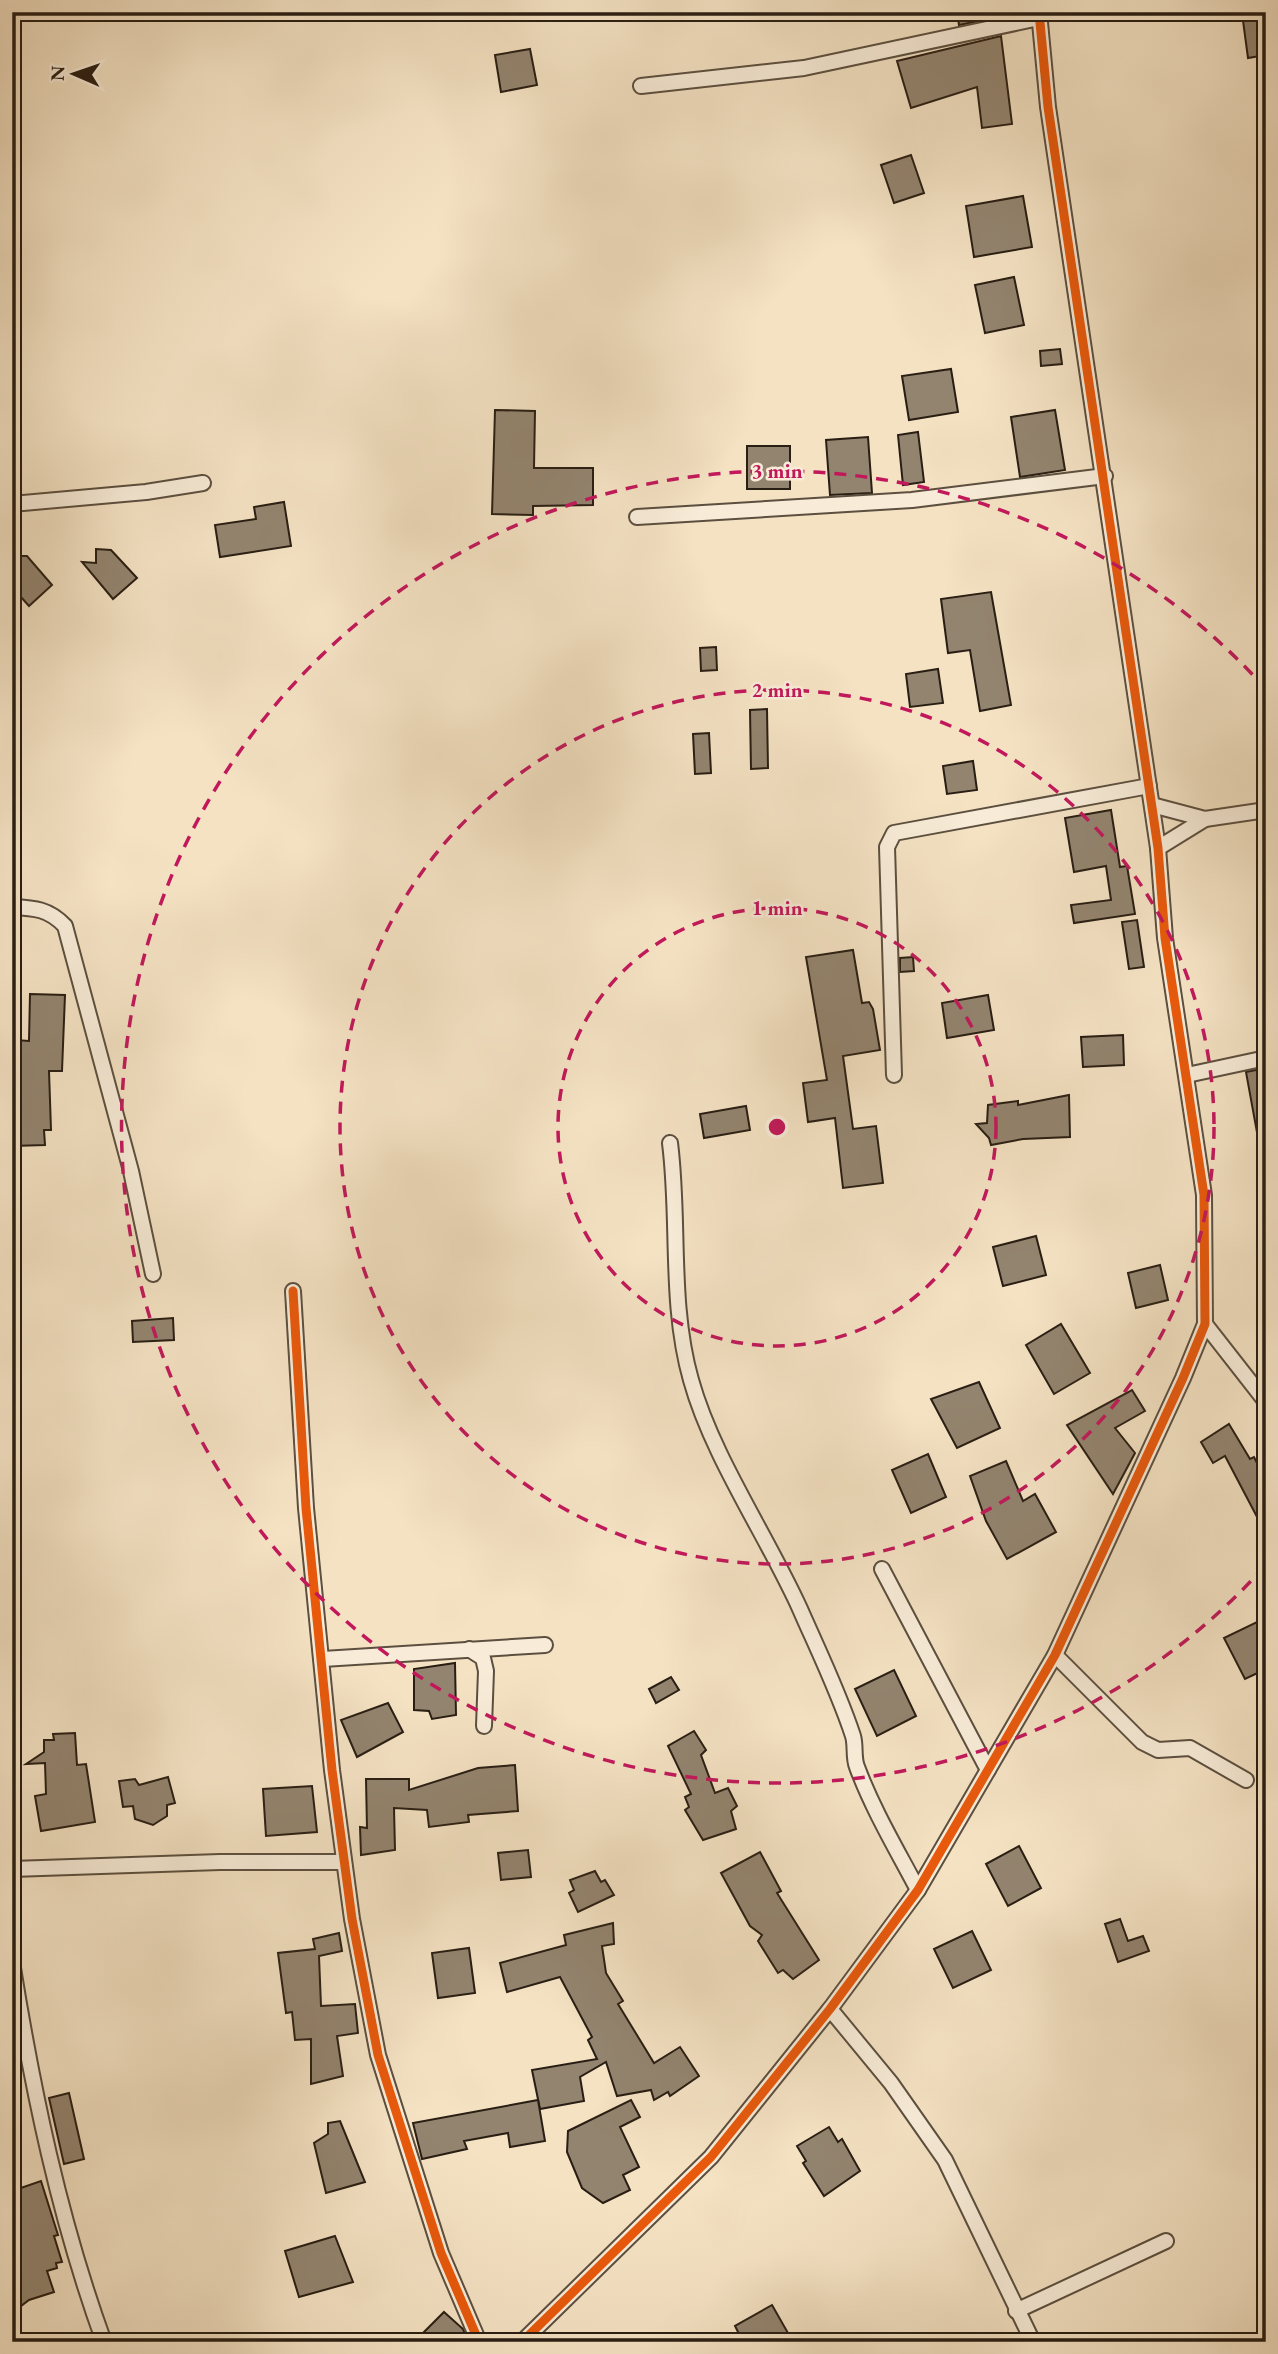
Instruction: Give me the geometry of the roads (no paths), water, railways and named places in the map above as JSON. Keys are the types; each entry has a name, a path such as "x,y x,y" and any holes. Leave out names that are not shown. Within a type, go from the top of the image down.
{"street":[{"path":"522,2342 710,2157 830,2009 918,1890 1055,1655 1205,1324 1204,1195 1165,938 1158,848 1105,476 1048,107 1039,15 804,68 641,86"},
{"path":"637,516 912,500 1105,476"},
{"path":"12,504 146,492 203,483"},
{"path":"894,1075 887,847 894,833 1149,786"},
{"path":"1152,805 1205,819 1266,810"},
{"path":"1158,848 1205,819"},
{"path":"12,907 38,908 53,914 65,926 131,1171 153,1274"},
{"path":"1186,1075 1266,1058"},
{"path":"670,1143 675,1183 675,1252 681,1338 691,1381 708,1423 799,1607 854,1739 855,1763 866,1790 918,1890"},
{"path":"293,1291 306,1508 343,1862 378,2055 442,2253 479,2342"},
{"path":"1205,1324 1266,1402"},
{"path":"882,1569 988,1770"},
{"path":"323,1659 468,1648 545,1646"},
{"path":"468,1648 484,1658 484,1726"},
{"path":"1055,1655 1142,1742 1158,1750 1190,1748 1246,1780"},
{"path":"12,1869 220,1861 343,1862"},
{"path":"12,1962 31,2075 53,2173 77,2266 104,2342"},
{"path":"830,2009 891,2083 945,2160 1032,2342"},
{"path":"1016,2311 1166,2241"}]}
